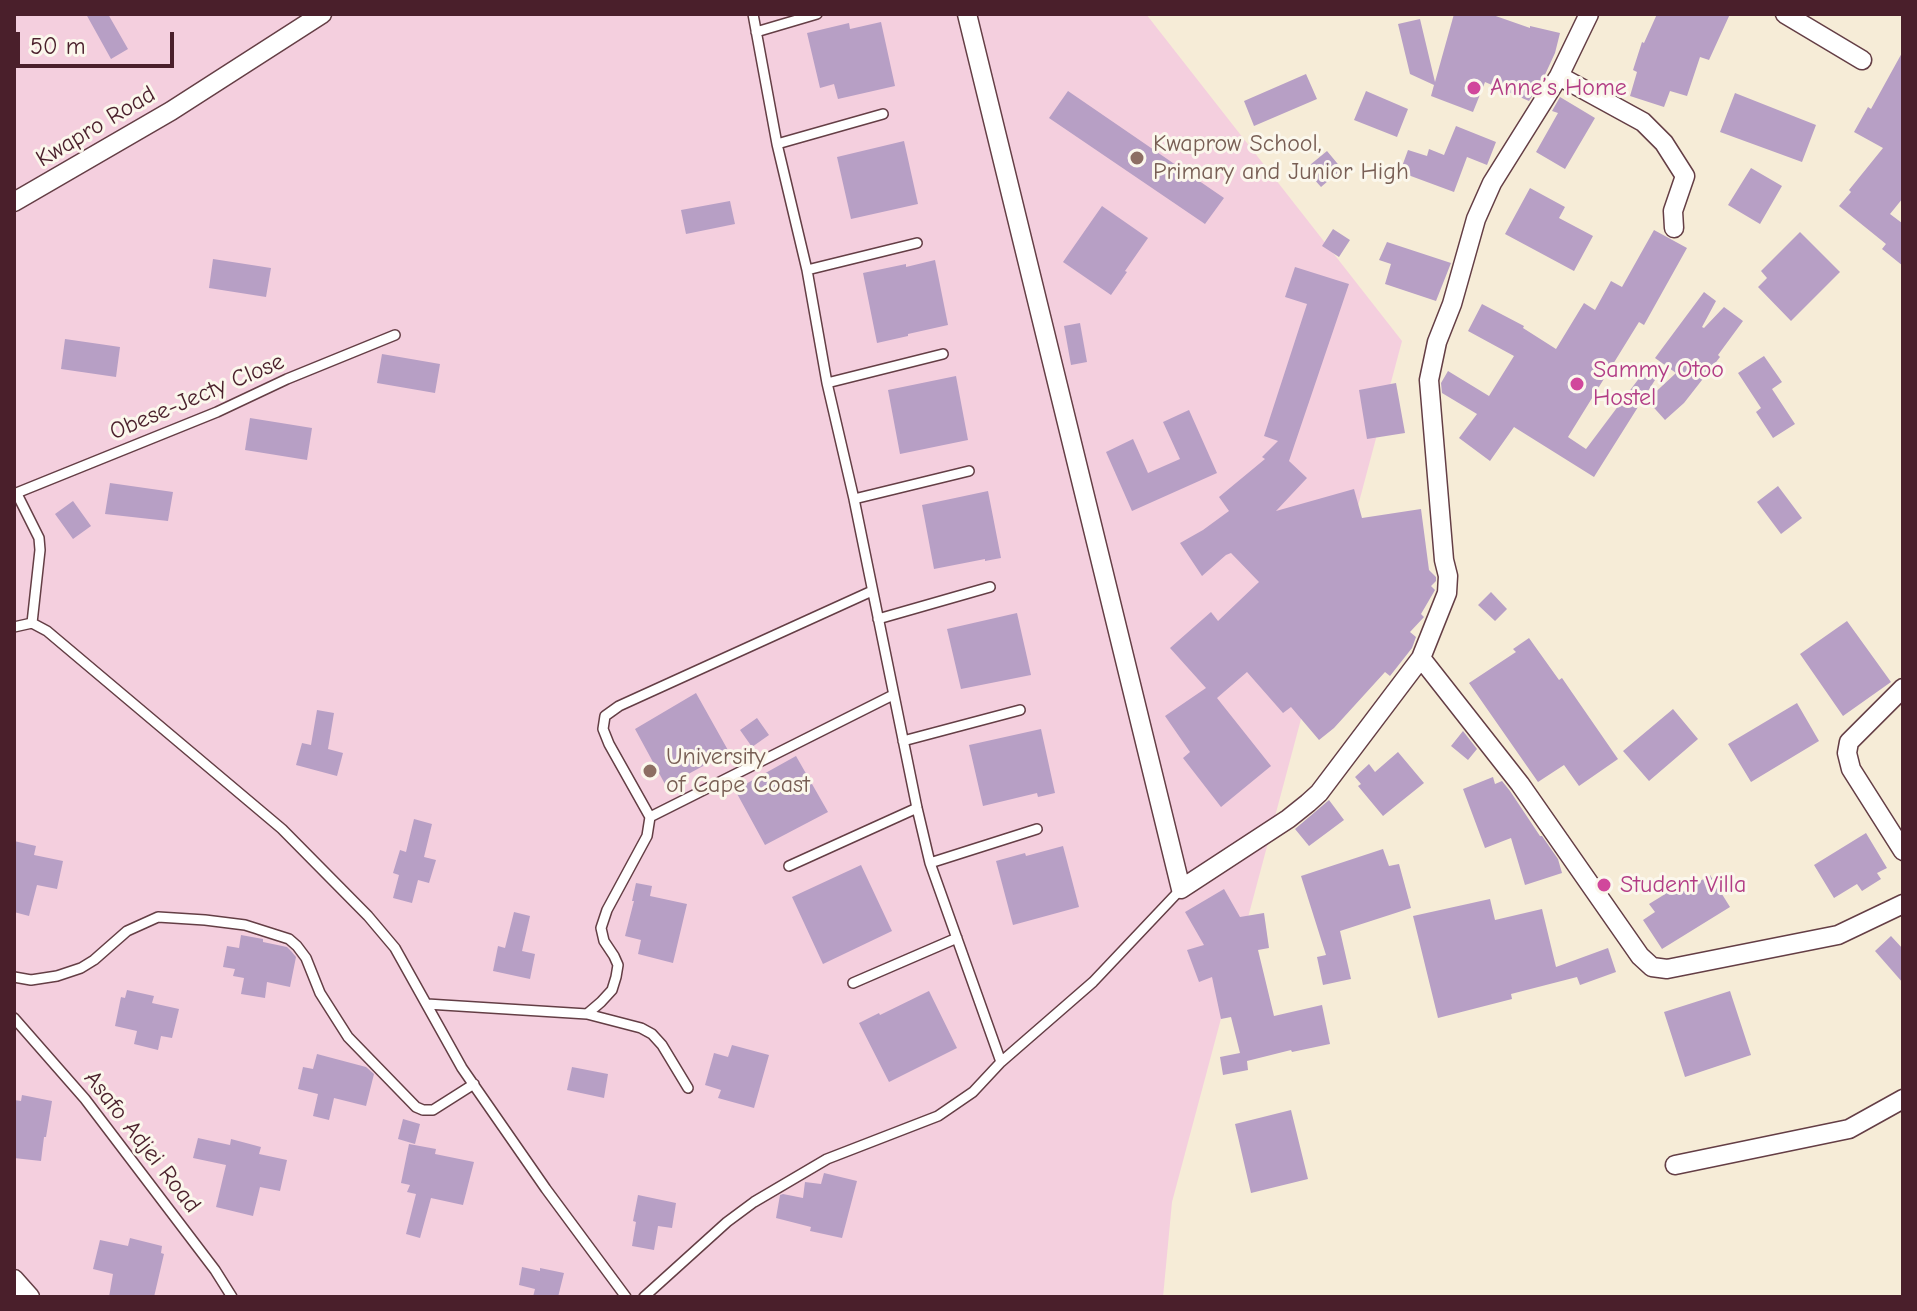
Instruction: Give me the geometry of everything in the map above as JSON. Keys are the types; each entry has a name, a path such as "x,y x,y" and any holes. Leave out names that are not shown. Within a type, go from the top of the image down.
{"street":[{"name":"Kwapro Road","path":"14,202 171,111 322,14"},
{"path":"967,14 1181,889 1288,819 1319,793 1421,658 1447,593 1448,576 1444,560 1429,380 1437,342 1452,304 1476,219 1492,183 1559,76 1589,14"},
{"path":"1785,14 1862,60"},
{"path":"1559,76 1643,122 1664,143 1685,176 1673,211 1674,228"},
{"path":"1421,658 1520,784 1640,956 1652,967 1667,969 1838,935 1903,904"},
{"path":"1903,688 1849,742 1847,753 1851,769 1903,851"},
{"path":"1675,1165 1849,1129 1903,1099"},
{"path":"14,1279 30,1297"}],"lane":[{"path":"753,14 777,144 807,270 827,383 930,863 1001,1062"},
{"path":"756,32 817,14"},
{"path":"777,144 883,114"},
{"path":"807,270 917,243"},
{"name":"Obese-Jecty Close","path":"15,494 203,418 287,379 395,335"},
{"path":"827,383 943,354"},
{"path":"854,499 969,471"},
{"path":"15,494 39,538 32,623"},
{"path":"878,619 990,587"},
{"path":"587,1014 612,990 618,965 604,941 601,928 607,910 647,836 650,817 609,744 603,729 605,716 619,706 872,591"},
{"path":"14,627 32,623 47,631 282,829 368,916 395,948 462,1068 626,1297"},
{"path":"650,817 893,695"},
{"path":"903,741 1020,710"},
{"path":"789,866 917,808"},
{"path":"930,863 1037,829"},
{"path":"644,1297 727,1222 754,1202 827,1159 938,1116 973,1092 1001,1062 1093,982 1181,889"},
{"path":"14,977 31,980 81,968 127,931 158,917 245,925 289,939 297,946 306,958 320,993 348,1037 416,1107 433,1110 474,1084"},
{"path":"853,983 957,938"},
{"path":"427,1004 587,1014 641,1028 662,1045 688,1088"},
{"name":"Asafo Adjei Road","path":"14,1018 94,1111 215,1270 232,1297"}],"shaded area":[{"name":"University of Cape Coast","path":"14,14 1146,14 1402,341 1172,1202 1163,1297 14,1297"}],"building":[{"path":"86,14 108,14 128,49 111,59"},
{"path":"1454,14 1490,14 1530,28 1560,33 1555,53 1529,101 1485,82 1473,112 1431,96 1434,85 1410,74 1398,24 1420,19 1435,82"},
{"path":"1657,14 1730,14 1709,60 1700,57 1687,96 1670,91 1664,107 1630,96 1637,72 1633,70 1642,42"},
{"path":"881,22 895,86 838,99 834,84 820,88 807,33 849,23 850,29"},
{"path":"1903,51 1903,198 1890,214 1903,222 1903,266 1882,249 1886,244 1839,206 1883,148 1854,132 1868,107 1871,109"},
{"path":"1306,74 1317,99 1254,126 1244,101"},
{"name":"Kwaprow School, Primary and Junior High","path":"1068,91 1224,198 1205,224 1049,118"},
{"path":"1366,91 1408,109 1397,137 1354,120"},
{"path":"1735,93 1816,125 1802,162 1720,132"},
{"path":"1560,97 1595,118 1565,169 1536,152 1558,113 1552,111"},
{"path":"1456,126 1496,142 1487,165 1467,157 1454,192 1400,172 1408,150 1427,156 1429,149 1444,155"},
{"path":"904,141 918,204 851,219 837,157"},
{"path":"1327,151 1342,169 1321,187 1305,169"},
{"path":"1751,168 1782,186 1760,224 1728,205"},
{"path":"1530,188 1565,207 1559,218 1593,236 1574,271 1505,234"},
{"path":"730,201 735,224 686,234 681,210"},
{"path":"1102,206 1148,238 1111,295 1063,262"},
{"path":"1333,229 1350,240 1339,257 1322,246"},
{"path":"1654,230 1687,248 1644,325 1639,322 1568,437 1586,449 1649,365 1660,372 1594,477 1514,427 1490,461 1459,438 1477,414 1442,393 1441,383 1448,371 1489,396 1514,356 1468,331 1482,304 1524,326 1556,349 1584,303 1595,310 1611,281 1622,287"},
{"path":"1800,232 1840,272 1791,321 1758,287 1767,278 1761,271"},
{"path":"1387,242 1451,263 1436,301 1385,284 1391,264 1379,260"},
{"path":"213,259 271,268 266,297 209,288"},
{"path":"935,260 948,325 877,343 863,273"},
{"path":"1295,267 1349,284 1289,461 1307,478 1276,511 1354,489 1362,518 1421,509 1429,570 1436,577 1431,586 1435,590 1421,614 1424,617 1410,632 1416,637 1412,648 1390,676 1385,672 1334,728 1319,740 1291,707 1283,713 1247,672 1217,698 1271,766 1221,807 1183,758 1190,752 1165,716 1206,688 1170,648 1211,612 1218,621 1259,582 1231,553 1202,576 1180,543 1229,511 1219,497 1265,459 1262,457 1278,441 1264,436 1307,304 1285,297"},
{"path":"1704,292 1716,301 1702,327 1724,307 1743,321 1684,403 1665,420 1647,400 1676,373 1655,358"},
{"path":"1080,323 1087,362 1071,365 1064,326"},
{"path":"65,339 120,347 116,377 61,369"},
{"path":"382,354 440,364 435,393 377,383"},
{"path":"1764,356 1782,382 1772,389 1795,424 1773,438 1756,412 1761,408 1738,373"},
{"path":"956,376 968,440 900,454 888,390"},
{"path":"1396,383 1405,433 1367,439 1359,390"},
{"path":"1189,410 1217,473 1132,511 1106,452 1133,439 1148,473 1180,459 1163,422"},
{"path":"250,418 312,428 307,460 245,450"},
{"path":"110,483 173,492 168,521 105,514"},
{"path":"1778,486 1802,518 1781,534 1757,502"},
{"path":"988,491 1001,558 934,569 922,505"},
{"path":"73,501 91,526 73,539 55,514"},
{"path":"1491,592 1507,609 1495,621 1478,605"},
{"path":"1017,613 1031,675 961,689 947,629"},
{"path":"1847,621 1891,682 1843,716 1800,654"},
{"path":"1529,638 1559,680 1562,678 1618,759 1579,786 1564,765 1538,782 1469,683 1516,652 1513,649"},
{"path":"696,693 729,752 666,786 635,729"},
{"path":"1797,703 1819,741 1751,782 1728,744"},
{"path":"1673,709 1698,739 1649,781 1623,751"},
{"path":"317,710 334,713 328,749 343,753 337,776 296,765 302,743 311,745"},
{"path":"757,718 769,735 752,747 740,730"},
{"path":"1041,729 1055,793 1038,797 1037,793 983,806 969,745"},
{"path":"1463,731 1477,749 1468,760 1451,746"},
{"path":"1398,752 1424,783 1383,816 1358,786 1361,784 1355,777 1369,764 1375,772"},
{"path":"796,756 828,812 765,845 735,790"},
{"path":"1493,777 1495,784 1502,781 1510,791 1558,859 1562,873 1525,885 1511,838 1485,848 1463,789"},
{"path":"1329,800 1344,820 1309,846 1295,829"},
{"path":"414,819 432,824 424,857 436,860 429,883 418,880 412,903 393,898 399,875 393,873 400,850 406,852"},
{"path":"1866,833 1887,868 1877,873 1881,879 1862,891 1857,884 1834,898 1814,865"},
{"path":"14,841 36,846 34,855 63,861 57,889 37,885 29,916 14,912"},
{"path":"1063,846 1079,907 1013,925 996,861"},
{"path":"1383,849 1389,866 1399,864 1411,908 1340,931 1351,979 1323,985 1317,957 1326,955 1301,876"},
{"path":"861,865 892,931 823,964 792,897"},
{"path":"1710,875 1730,907 1662,949 1643,920 1655,912 1649,904 1675,888 1679,894"},
{"path":"636,883 652,886 650,896 687,904 673,963 638,954 641,940 625,936"},
{"path":"1224,889 1240,917 1264,913 1269,948 1258,950 1274,1016 1322,1005 1330,1044 1247,1061 1248,1070 1223,1075 1220,1057 1240,1053 1231,1017 1221,1019 1212,977 1199,982 1187,950 1204,945 1185,912"},
{"path":"1490,899 1495,920 1542,909 1556,967 1608,948 1616,972 1580,985 1577,977 1511,994 1512,999 1438,1018 1413,916"},
{"path":"514,912 530,916 522,951 535,954 530,979 493,971 498,946 505,948"},
{"path":"241,935 263,939 263,942 287,947 291,951 296,957 290,987 267,982 265,998 241,994 244,978 233,976 235,969 223,967 227,946 239,948"},
{"path":"1891,936 1903,949 1903,983 1875,951"},
{"path":"127,990 154,996 152,1003 179,1009 172,1038 161,1036 158,1050 134,1044 137,1031 115,1026 121,997 125,998"},
{"path":"929,991 957,1048 889,1082 859,1023"},
{"path":"1730,991 1751,1055 1685,1077 1664,1012"},
{"path":"732,1045 769,1055 754,1108 718,1098 721,1090 705,1085 714,1053 728,1057"},
{"path":"317,1054 366,1067 374,1074 366,1106 334,1098 329,1120 313,1116 318,1094 298,1089 303,1067 313,1069"},
{"path":"572,1067 608,1074 604,1098 567,1090"},
{"path":"22,1095 52,1101 41,1161 14,1158 14,1100 21,1101"},
{"path":"1291,1110 1308,1179 1251,1193 1235,1124"},
{"path":"403,1119 420,1124 415,1144 398,1139"},
{"path":"198,1138 230,1145 231,1139 261,1147 259,1154 287,1160 280,1191 260,1187 253,1216 216,1207 226,1165 193,1158"},
{"path":"409,1144 436,1149 435,1154 474,1162 463,1205 431,1198 420,1238 406,1234 416,1194 407,1192 410,1185 401,1183"},
{"path":"824,1173 857,1181 842,1238 810,1231 811,1227 776,1218 780,1195 803,1198 805,1182 821,1184"},
{"path":"638,1195 676,1203 672,1228 658,1226 654,1250 632,1246"},
{"path":"130,1238 162,1246 161,1253 164,1254 154,1297 109,1297 113,1274 93,1269 100,1240 128,1246"},
{"path":"522,1267 564,1273 558,1297 533,1297 535,1289 519,1285"}],"place":[{"name":"Anne’s Home","path":"1474,88"},
{"name":"Kwaprow School, Primary and Junior High","path":"1137,158"},
{"name":"Sammy Otoo Hostel","path":"1577,384"},
{"name":"University of Cape Coast","path":"650,771"},
{"name":"Student Villa","path":"1604,885"}]}
